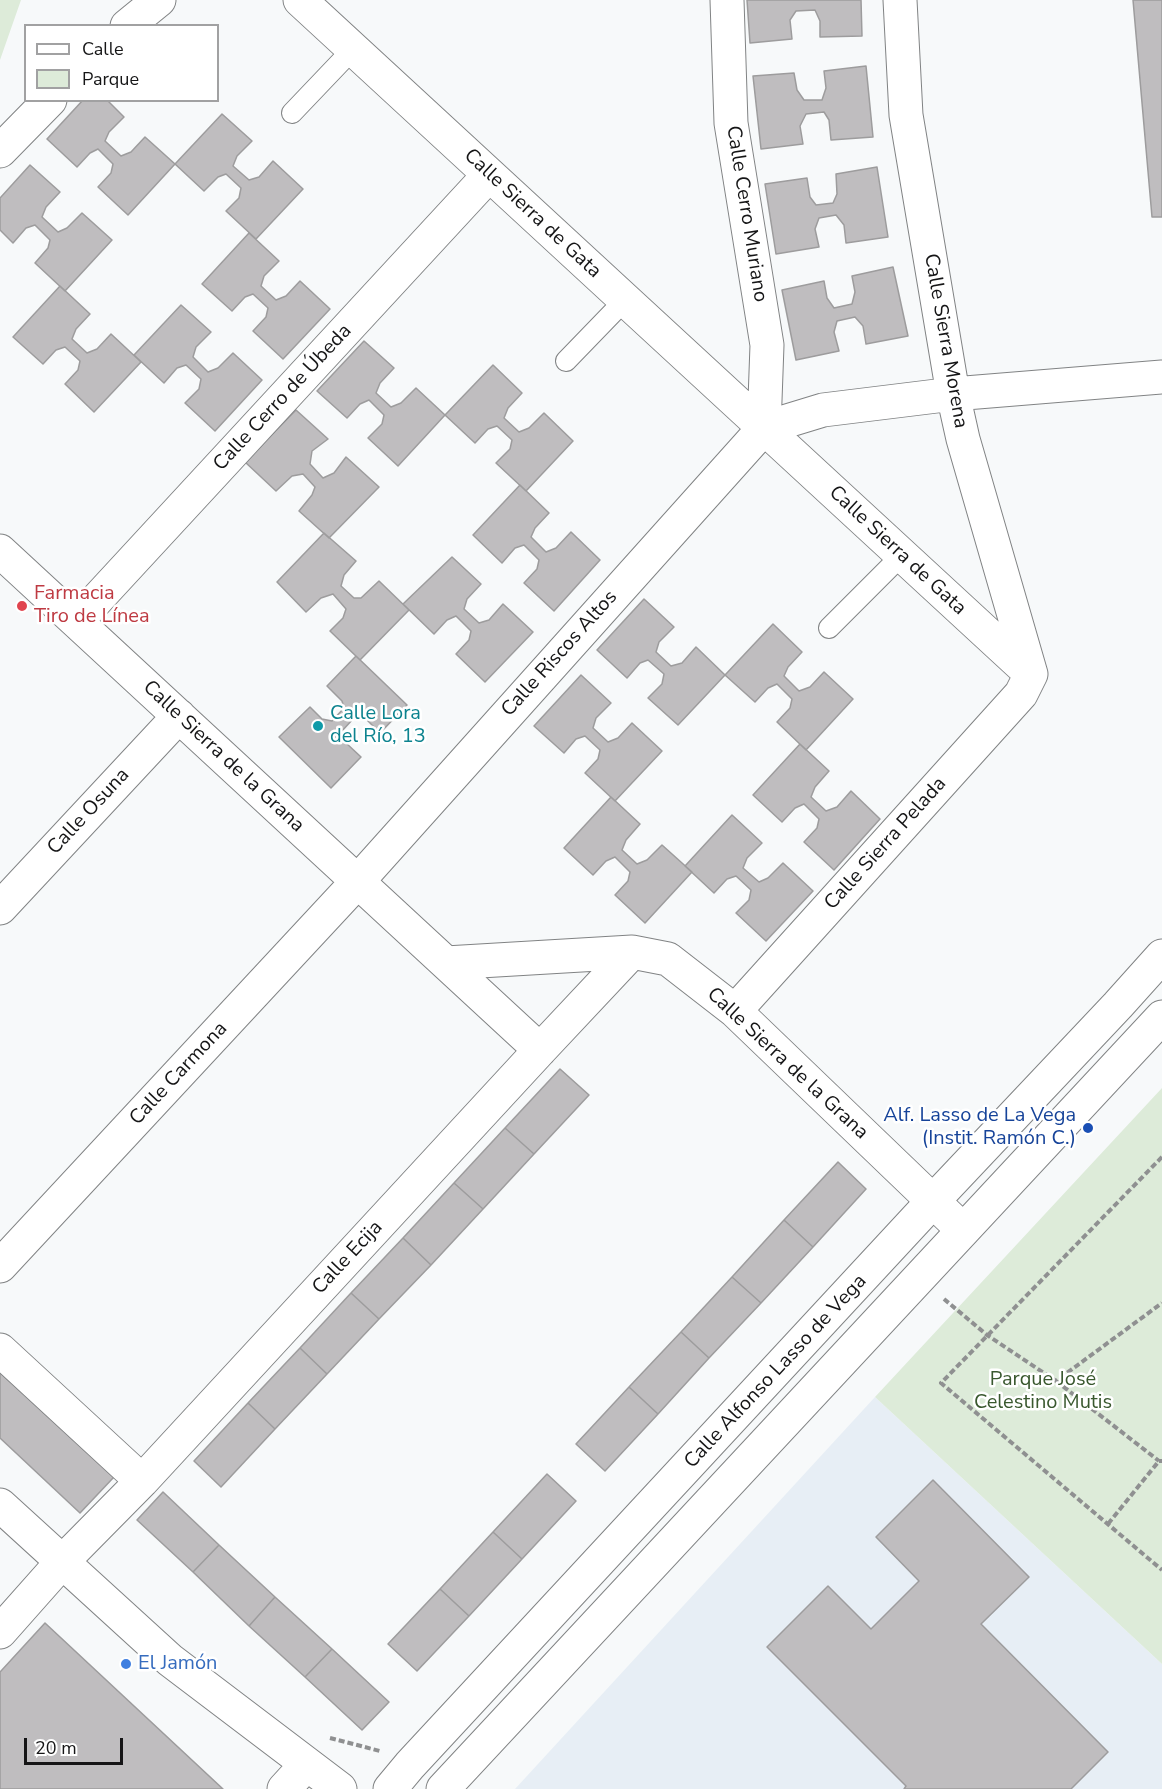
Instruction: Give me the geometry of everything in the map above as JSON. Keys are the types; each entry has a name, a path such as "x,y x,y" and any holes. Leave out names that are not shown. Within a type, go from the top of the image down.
{"street":[{"path":"130,24 159,0"},
{"name":"Calle Sierra de Gata","path":"300,0 1031,674"},
{"name":"Calle Cerro Muriano","path":"727,0 731,123 767,345 764,428"},
{"name":"Calle Sierra Morena","path":"900,0 906,115 953,394 963,439 1031,674"},
{"path":"0,151 48,102"},
{"name":"Calle Cerro de Úbeda","path":"77,621 489,175"},
{"path":"764,428 823,410 953,394 1162,377"},
{"name":"Calle Riscos Altos","path":"358,881 764,428"},
{"name":"Calle Sierra de la Grana","path":"0,551 540,1050"},
{"name":"Calle Sierra Pelada","path":"735,1011 1021,694 1031,674"},
{"name":"Calle Osuna","path":"0,908 179,716"},
{"name":"Calle Carmona","path":"1,1265 358,881"},
{"name":"Calle Sierra de la Grana","path":"446,963 632,952 668,959 735,1011 933,1202"},
{"name":"Calle Ecija","path":"0,1632 62,1562 142,1481 632,952"},
{"name":"Calle Alfonso Lasso de Vega","path":"390,1789 1162,956"},
{"name":"Calle Alfonso Lasso de Vega","path":"443,1789 1162,1017"},
{"path":"933,1202 963,1230"},
{"path":"0,1350 142,1481"},
{"path":"0,1505 170,1660 340,1789"},
{"path":"284,1789 306,1765"}],"lane":[{"path":"292,113 353,49"},
{"path":"566,361 625,300"},
{"path":"830,628 902,555"}],"path":[{"path":"1162,1157 941,1383 1162,1570"},
{"path":"942,1297 987,1335 1056,1381 1161,1461 1108,1524"},
{"path":"1056,1381 1162,1303"},
{"path":"326,1737 379,1750"}],"shaded area":[{"path":"875,1397 1162,1664 1162,1789 515,1789"}],"green space":[{"path":"0,0 21,0 0,60"},
{"name":"Parque José Celestino Mutis","path":"1162,1088 1162,1664 875,1397"}],"building":[{"path":"747,0 861,0 862,36 820,37 820,21 815,10 796,11 790,20 792,39 750,43"},
{"path":"1133,0 1162,0 1162,217 1152,217"},
{"path":"866,66 873,137 831,140 829,120 824,112 806,114 800,126 803,144 761,149 753,76 794,73 797,90 804,100 822,100 826,88 824,71"},
{"path":"81,102 109,102 124,117 109,132 105,141 121,156 131,152 145,137 175,164 128,215 98,187 111,173 113,164 98,149 90,153 77,167 47,139"},
{"path":"222,114 252,141 237,156 233,166 249,180 259,177 273,161 303,189 256,239 226,211 239,198 241,188 226,174 218,177 204,191 175,164"},
{"path":"30,165 60,192 46,207 42,217 58,232 67,228 82,213 112,240 65,291 35,263 48,248 50,240 35,225 26,228 13,243 0,230 0,198"},
{"path":"877,167 888,237 846,243 844,225 836,215 819,218 815,229 819,247 776,254 765,184 807,178 810,197 816,205 833,203 837,194 836,174"},
{"path":"249,233 279,261 264,276 261,286 276,300 286,296 300,281 330,309 283,359 253,331 266,317 268,308 253,294 245,297 232,311 202,284"},
{"path":"893,267 908,336 866,344 863,326 855,317 837,321 834,332 839,351 796,360 782,290 824,281 827,298 834,308 852,304 855,292 852,276"},
{"path":"60,286 90,314 76,329 72,339 87,353 97,349 111,334 141,362 94,412 65,384 78,370 80,361 65,347 56,350 43,364 13,337"},
{"path":"181,305 211,332 196,347 193,357 208,372 218,368 233,353 262,380 215,431 185,403 199,389 201,379 186,365 177,368 164,383 134,355"},
{"path":"364,341 394,368 380,383 376,393 391,407 401,403 416,388 445,415 398,466 368,438 382,424 384,415 369,400 360,404 347,418 317,391"},
{"path":"493,365 522,393 508,408 504,418 519,432 529,428 544,413 573,441 526,491 496,463 510,449 512,440 497,426 488,429 475,443 445,415"},
{"path":"296,410 328,439 312,451 310,464 323,478 334,473 346,457 379,487 329,538 299,511 312,495 315,487 303,474 292,476 276,491 245,462"},
{"path":"520,485 549,513 535,528 531,537 546,552 556,548 571,532 600,560 554,611 524,583 537,569 539,560 524,545 515,548 502,563 473,535"},
{"path":"324,533 356,561 344,575 341,586 354,598 361,598 379,581 409,610 360,660 330,631 343,618 346,609 333,594 321,598 306,612 277,582"},
{"path":"452,557 481,584 467,599 464,609 479,623 489,620 503,604 533,632 485,682 456,654 469,640 471,631 456,616 447,620 434,634 403,604"},
{"path":"644,599 674,627 659,642 656,652 671,666 682,663 696,647 725,675 678,725 648,698 662,684 664,674 648,660 640,663 627,678 597,650"},
{"path":"773,624 802,652 788,667 784,676 799,691 810,687 824,672 853,699 806,750 777,722 790,708 792,699 777,684 768,688 755,702 725,675"},
{"name":"Calle Lora del Río, 13","path":"356,656 407,705 380,733 367,720 354,718 341,732 345,742 361,757 331,788 279,737 310,707 322,719 332,721 344,708 342,701 327,686"},
{"path":"581,675 611,703 596,718 593,728 608,742 618,738 632,723 662,751 615,801 585,773 598,759 600,750 585,736 576,739 564,753 534,726"},
{"path":"800,744 829,771 815,787 811,797 826,811 837,807 851,791 880,819 834,870 804,842 817,828 819,819 804,804 795,808 782,822 753,795"},
{"path":"611,797 640,824 626,840 622,850 637,864 647,860 662,845 692,872 645,923 615,895 628,881 630,872 615,857 606,861 593,875 564,848"},
{"path":"732,815 762,843 747,858 743,868 759,882 768,878 783,863 813,891 766,941 736,913 749,900 751,890 736,876 727,879 714,893 685,866"},
{"path":"560,1069 589,1095 534,1154 505,1128"},
{"path":"505,1128 534,1154 483,1209 454,1183"},
{"path":"838,1162 866,1189 813,1247 784,1220"},
{"path":"454,1183 483,1209 431,1265 403,1238"},
{"path":"784,1220 813,1247 761,1303 732,1277"},
{"path":"403,1238 431,1265 379,1319 351,1293"},
{"path":"732,1277 761,1303 709,1358 681,1332"},
{"path":"351,1293 379,1319 327,1374 300,1348"},
{"path":"681,1332 709,1358 658,1414 629,1387"},
{"path":"300,1348 327,1374 275,1429 248,1403"},
{"path":"0,1372 114,1477 80,1513 0,1438"},
{"path":"629,1387 658,1414 605,1471 576,1444"},
{"path":"248,1403 275,1429 221,1487 194,1461"},
{"path":"547,1474 576,1501 522,1559 493,1532"},
{"path":"933,1480 1029,1577 981,1624 1108,1752 1071,1789 904,1789 906,1786 767,1647 828,1586 871,1629 919,1581 876,1537"},
{"path":"163,1492 219,1545 193,1572 137,1520"},
{"path":"493,1532 522,1559 469,1616 440,1589"},
{"path":"219,1545 275,1597 249,1626 193,1572"},
{"path":"440,1589 469,1616 417,1671 388,1644"},
{"path":"275,1597 332,1649 305,1677 249,1626"},
{"path":"45,1623 223,1789 0,1789 0,1672"},
{"path":"332,1649 389,1702 362,1730 305,1677"}],"place":[{"name":"Farmacia Tiro de Línea","path":"22,606"},
{"name":"Calle Lora del Río, 13","path":"318,726"},
{"name":"Alf. Lasso de La Vega (Instit. Ramón C.)","path":"1088,1128"},
{"name":"El Jamón","path":"126,1664"}]}
